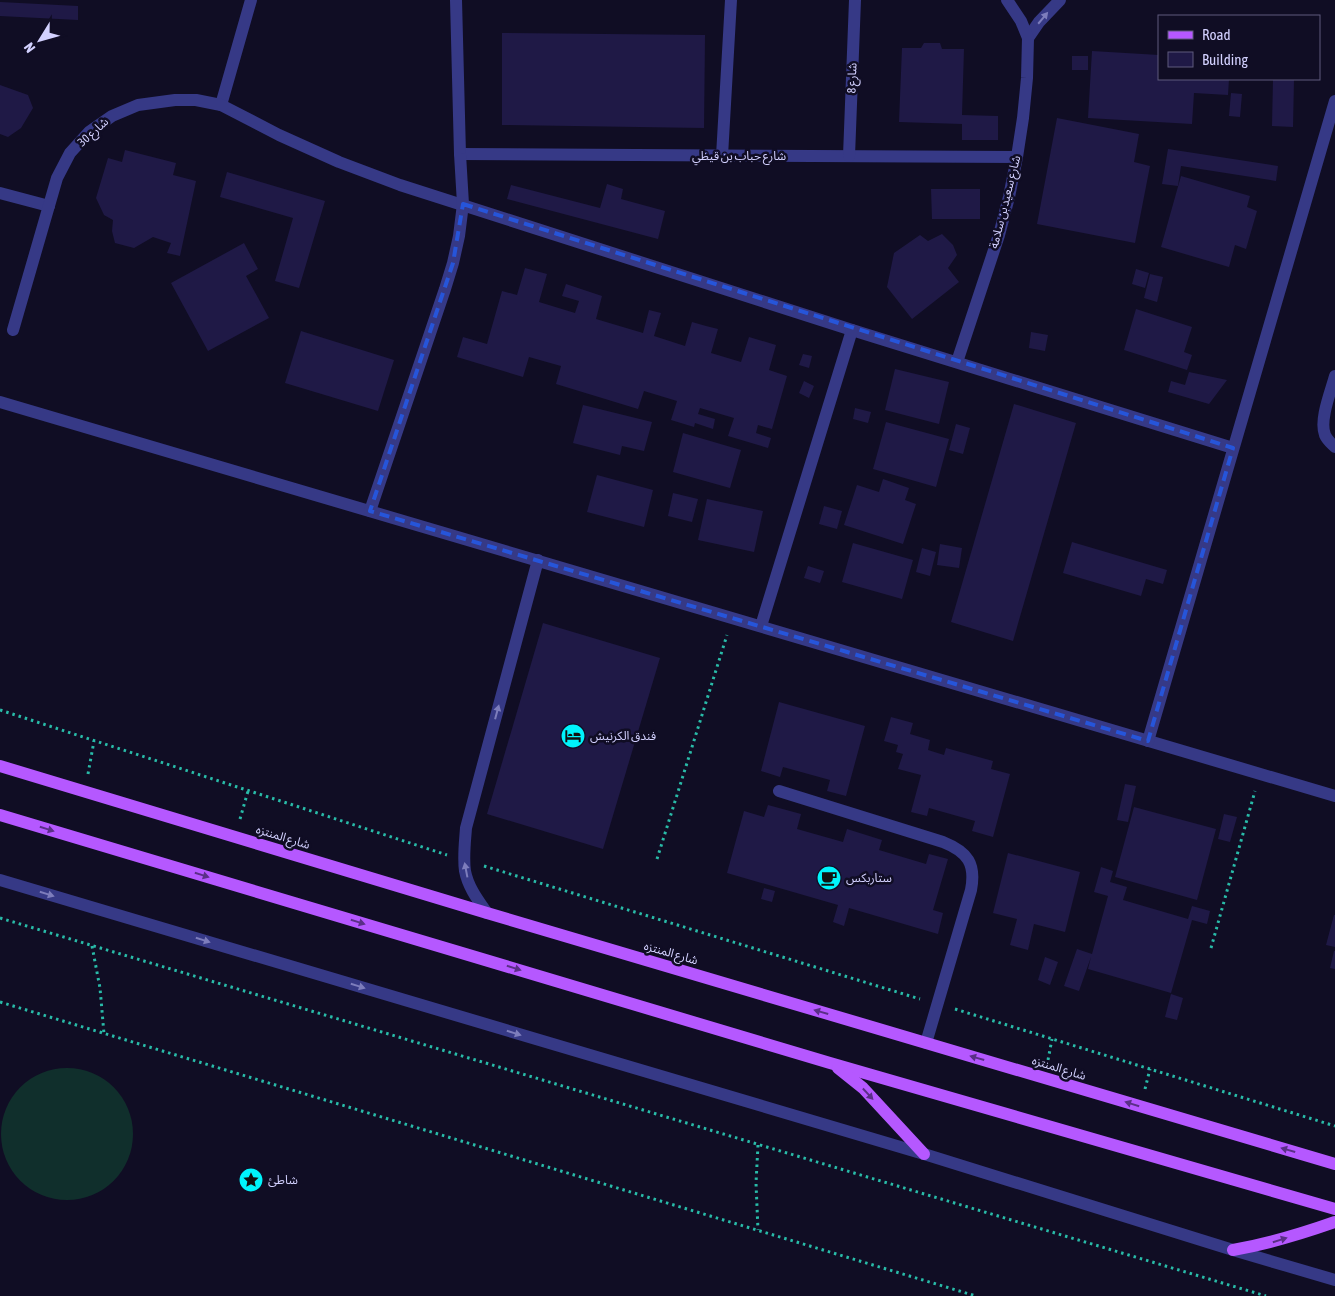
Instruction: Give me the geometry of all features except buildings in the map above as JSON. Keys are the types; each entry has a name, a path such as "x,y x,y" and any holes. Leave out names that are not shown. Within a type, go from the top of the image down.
{"main road":[{"name":"شارع المنتزه","path":"0,766 487,913 1335,1164"},
{"path":"0,815 830,1063 1335,1209"},
{"path":"830,1063 863,1088 924,1154"},
{"path":"1233,1250 1264,1245 1335,1222"}],"street":[{"path":"221,105 251,0"},
{"path":"370,511 453,263 459,236 463,204 456,0"},
{"path":"722,156 731,0"},
{"name":"شارع 8","path":"849,156 855,0"},
{"name":"شارع سعيد بن سلامة","path":"957,362 999,235 1009,197 1023,118 1028,38 1021,21 1008,0"},
{"path":"1028,38 1060,0"},
{"name":"شارع 30","path":"13,330 57,178 70,154 89,132 112,116 138,104 174,100 196,100 221,105 279,136 339,162 400,185 852,330 1233,448"},
{"path":"1148,741 1335,101"},
{"name":"شارع حباب بن قيظي","path":"460,154 1017,157"},
{"path":"0,194 49,206"},
{"path":"761,626 852,330"},
{"path":"1335,376 1323,426 1329,442 1335,447"},
{"path":"0,402 1335,796"},
{"path":"487,913 474,894 465,873 466,828 538,560"},
{"path":"779,790 943,842 955,847 965,855 971,866 973,878 971,890 926,1043"},
{"path":"0,880 924,1154 1335,1280"}],"path":[{"path":"657,859 732,618"},
{"path":"0,710 464,860 1335,1126"},
{"path":"85,792 94,741"},
{"path":"1212,948 1260,774"},
{"path":"235,837 248,791"},
{"path":"0,918 1266,1296"},
{"path":"92,946 100,988 104,1034"},
{"path":"0,1002 976,1296"},
{"path":"758,1145 756,1182 758,1230"}],"highlighted area":[{"path":"463,204 1233,448 1148,741 370,511 453,263"}],"green space":[{"path":"67,1068 80,1069 92,1073 114,1087 128,1109 132,1121 132,1147 128,1159 114,1181 92,1195 80,1199 67,1200 54,1199 42,1195 20,1181 6,1159 2,1147 1,1134 2,1121 6,1109 20,1087 42,1073 54,1069"}],"place":[{"name":"فندق الكرنيش","path":"573,736"},
{"name":"ستاربكس","path":"829,878"},
{"name":"شاطئ","path":"251,1180"}]}
